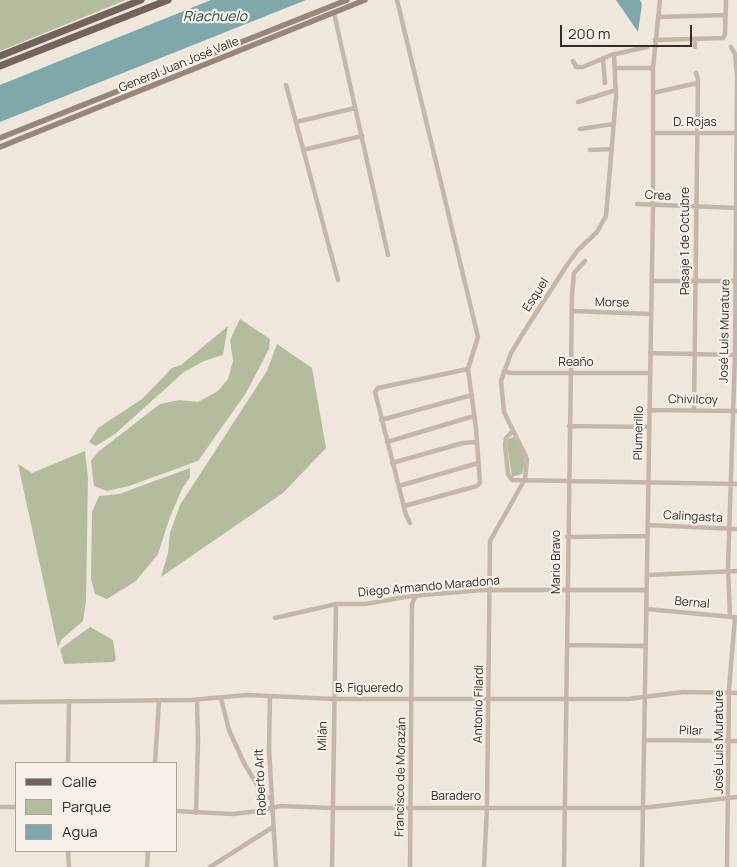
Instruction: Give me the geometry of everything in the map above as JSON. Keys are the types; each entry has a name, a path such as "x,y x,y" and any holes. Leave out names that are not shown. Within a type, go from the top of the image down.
{"main road":[{"path":"0,56 141,0"},
{"path":"0,66 168,0"},
{"name":"General Juan José Valle","path":"0,138 346,0"},
{"name":"General Juan José Valle","path":"0,147 365,0"}],"street":[{"path":"397,0 477,333 477,342 468,369 480,483 477,486 404,506"},
{"name":"Plumerillo","path":"642,867 652,281 653,68 660,0"},
{"path":"655,40 723,38 725,34 726,0"},
{"path":"334,13 388,255"},
{"path":"658,17 726,15"},
{"path":"695,47 696,39"},
{"path":"573,61 576,67 587,66 614,54 647,47"},
{"name":"José Luis Murature","path":"727,867 730,798 730,693 734,617 729,571 736,355 737,75 735,54 731,47"},
{"name":"Esquel","path":"490,540 525,479 527,457 512,432 502,403 501,381 504,371 511,353 567,265 604,222 607,212 616,90 614,54"},
{"path":"603,58 605,83"},
{"path":"616,68 653,68"},
{"name":"Pasaje 1 de Octubre","path":"694,410 698,83 696,73"},
{"path":"653,93 698,83"},
{"path":"286,85 338,280"},
{"path":"578,102 616,90"},
{"path":"296,122 355,108"},
{"path":"580,129 613,124"},
{"name":"D. Rojas","path":"654,133 737,133"},
{"path":"303,150 362,136"},
{"path":"590,150 612,149"},
{"name":"Crea","path":"637,204 736,208"},
{"name":"Mario Bravo","path":"564,867 567,537 572,311 574,273 585,261"},
{"path":"652,281 736,281"},
{"name":"Morse","path":"572,311 651,314"},
{"path":"650,354 736,355"},
{"path":"410,523 374,396 378,388 468,369"},
{"name":"Reaño","path":"504,371 650,373"},
{"path":"381,420 472,395"},
{"name":"Chivilcoy","path":"649,410 735,411"},
{"path":"386,442 474,416"},
{"path":"570,426 649,427"},
{"path":"512,432 506,440 508,476 512,480 737,484"},
{"path":"392,463 463,443 476,442"},
{"path":"399,486 478,463"},
{"name":"Calingasta","path":"648,525 737,529"},
{"path":"567,537 647,536"},
{"name":"Antonio Filardi","path":"484,867 488,807 490,540"},
{"path":"647,575 737,571"},
{"name":"Diego Armando Maradona","path":"274,618 336,604 365,604 490,590 646,590"},
{"name":"Francisco de Morazán","path":"410,867 412,604 415,598"},
{"name":"Milán","path":"332,867 336,604"},
{"name":"Bernal","path":"646,609 734,617"},
{"path":"567,645 645,646"},
{"name":"B. Figueredo","path":"0,702 197,700 247,695 334,699 566,700 645,697 683,692 737,694"},
{"name":"Roberto Arlt","path":"270,697 269,749 276,867"},
{"path":"221,698 229,730 244,763 262,793 271,799"},
{"path":"196,812 197,700"},
{"path":"68,701 68,762"},
{"path":"155,762 159,701"},
{"name":"Pilar","path":"644,740 737,741"},
{"name":"Baradero","path":"178,811 233,814 280,806 332,808 642,808 737,797"},
{"path":"0,807 15,807"},
{"path":"210,867 273,826"},
{"path":"68,852 69,867"},
{"path":"147,867 148,852"}],"green space":[{"path":"0,0 126,0 0,51"},
{"path":"240,319 270,339 269,349 246,393 198,461 129,486 107,491 94,486 91,461 98,452 160,404 179,400 198,402 218,391 228,379 233,361 230,340"},
{"path":"228,326 223,355 204,361 184,372 115,434 96,446 89,442 98,428 142,399 172,368 181,365"},
{"path":"277,344 312,368 326,448 283,493 161,577 168,553 170,533 180,505 267,371"},
{"path":"514,437 523,451 525,463 522,474 512,477 507,444 508,439"},
{"path":"85,451 88,478 86,601 83,621 61,640 58,648 18,464 32,473"},
{"path":"190,468 190,477 182,489 170,517 158,554 136,581 107,599 95,594 91,579 92,512 99,496 119,494"},
{"path":"90,627 113,640 116,660 113,662 64,664 60,649"}],"water":[{"name":"Riachuelo","path":"211,0 306,0 0,122 0,85"},
{"path":"616,0 640,0 642,4 638,32"}]}
